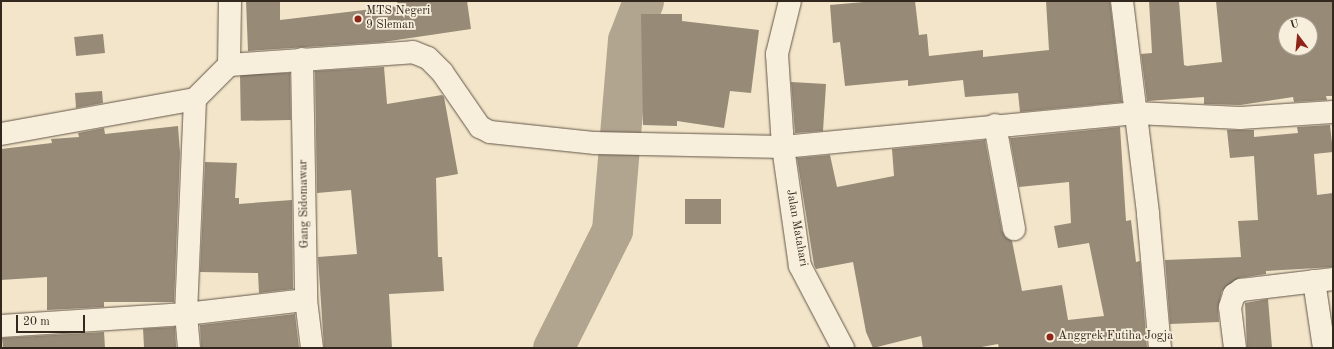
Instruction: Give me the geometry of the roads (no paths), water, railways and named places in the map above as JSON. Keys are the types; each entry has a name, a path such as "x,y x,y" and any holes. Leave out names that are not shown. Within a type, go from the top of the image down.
{"street":[{"path":"230,1 230,65"},
{"name":"Jalan Matahari","path":"790,1 776,54 783,146 800,266 843,348"},
{"path":"1122,1 1136,113 1160,348"},
{"path":"1,134 195,99 230,65 413,52 428,58 442,72 480,127 490,132 640,146 783,146 1136,113 1240,118 1333,112"},
{"name":"Gang Sidomawar","path":"302,59 306,300 312,348"},
{"path":"189,348 186,314 195,99"},
{"path":"995,125 1014,229"},
{"path":"1236,348 1230,307 1234,295 1241,290 1323,280 1324,348"},
{"path":"1,326 186,314 306,300"}],"waterway":[{"path":"553,348 612,230 628,40 643,1"}],"place":[{"name":"MTS Negeri 9 Sleman","path":"358,19"},
{"name":"Anggrek Futiha Jogja","path":"1050,337"}]}
